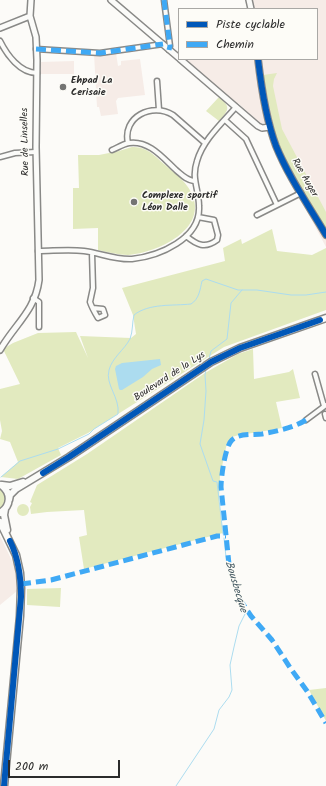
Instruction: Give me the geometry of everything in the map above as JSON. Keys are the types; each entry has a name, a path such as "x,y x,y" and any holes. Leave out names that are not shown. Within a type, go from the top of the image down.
{"main road":[{"name":"Boulevard de la Lys","path":"3,511 10,495 14,490 69,457 207,364 240,348 324,319"},
{"name":"Boulevard de la Lys","path":"1,485 8,486 21,483 43,473"},
{"path":"1,485 7,492 9,500"},
{"path":"3,511 10,541"},
{"path":"0,522 18,561 21,592 4,786"}],"street":[{"name":"Rue de Linselles","path":"0,350 9,335 30,308 38,285 36,152 37,73 35,35 30,16 31,0"},
{"path":"111,0 178,56"},
{"path":"164,0 170,46 169,50"},
{"path":"0,28 30,16"},
{"path":"0,41 7,54 22,68 28,72 37,73"},
{"path":"36,49 100,53 162,44"},
{"path":"182,60 259,127 270,127"},
{"name":"Rue Auger","path":"258,60 270,127 280,154 326,235"},
{"path":"157,81 159,110"},
{"path":"38,250 76,250 121,259 142,257 163,250 186,236 198,217 199,204 194,181 196,161 205,143 236,107"},
{"path":"128,143 128,130 135,118 144,112 159,110 173,115 205,143"},
{"path":"225,120 246,140 277,205"},
{"path":"112,150 128,143 139,143 149,146 185,178 194,181"},
{"path":"0,157 19,153 36,152"},
{"path":"257,215 301,193"},
{"path":"186,236 195,244 200,245 215,242 217,240 218,235 214,220 198,217"},
{"path":"92,252 93,288 90,299 93,308"},
{"name":"Rue de Linselles","path":"0,344 34,298"},
{"path":"34,298 39,302 39,327"},
{"path":"306,420 325,405 315,374"}],"shaded area":[{"path":"251,0 326,0 326,247 279,159 264,123 260,123 238,103 236,104 186,60 318,60 318,8 252,8"},
{"path":"116,53 118,66 121,65 121,61 140,59 145,95 118,98 116,101 118,114 101,116 99,107 97,107 94,54"},
{"path":"74,61 74,74 39,74 40,62"},
{"path":"0,536 15,567 17,591 0,605"}],"green space":[{"path":"277,73 273,86 282,129 326,212 326,230 277,142 263,75"},
{"path":"219,97 227,106 227,111 219,121 206,111"},
{"name":"Complexe sportif Léon Dalle","path":"132,147 142,148 150,152 186,184 191,192 195,205 193,217 187,228 178,237 153,250 128,255 98,250 98,228 73,229 73,188 79,188 78,155 99,155"},
{"path":"272,229 277,251 312,255 326,248 326,310 224,347 88,433 58,448 61,455 18,479 1,477 18,462 10,442 0,439 2,431 0,420 0,389 20,384 3,349 13,343 38,333 76,332 88,358 80,336 131,338 136,334 133,315 122,288 225,261 223,248 241,239 242,244"},
{"path":"253,349 254,379 289,372 293,369 300,398 276,402 282,428 239,435 232,437 227,443 220,476 219,501 223,533 84,569 79,537 87,535 84,510 31,514 30,507 32,503 30,502 37,485 87,454 205,373 238,354"},
{"path":"0,487 6,498 3,507 0,510"},
{"path":"23,504 27,506 29,510 27,514 23,516 19,514 17,510 19,506"},
{"path":"61,588 60,607 27,605 27,589"},
{"path":"326,688 326,721 309,690"}],"water":[{"path":"160,359 161,365 152,369 143,377 122,390 119,389 115,369 116,366 122,363"}],"waterway":[{"path":"1,477 20,461 58,449 89,434 94,429 118,414 117,402 109,381 109,370 115,358 130,339 134,315 140,311 147,308 161,306 191,304 194,302 200,291 202,281 206,279 238,290 257,290 291,295 306,295 326,292"},
{"name":"Bousbecque","path":"209,359 211,351 227,339 231,303 242,290"},
{"name":"Bousbecque","path":"206,369 204,420 200,444 213,481 217,482 223,534"},
{"name":"Bousbecque","path":"176,786 214,729 219,710 229,697 232,690 230,665 239,626 245,614 235,593 227,567 224,538"}],"marked path":[{"path":"164,0 170,46 169,50"},
{"path":"36,49 100,53 163,44"},
{"path":"306,420 285,429 262,434 242,435 232,440 225,455 221,487 229,564 241,601 251,616 272,640 307,691 326,723"},
{"path":"21,584 51,580 217,536 226,536"}],"cycle path":[{"path":"258,60 265,103 276,146 293,181 326,235"},
{"path":"43,473 211,362 240,348 320,320"},
{"path":"4,786 21,597 19,568 16,555 10,541"}],"place":[{"name":"Ehpad La Cerisaie","path":"63,87"},
{"name":"Complexe sportif Léon Dalle","path":"134,202"}]}
